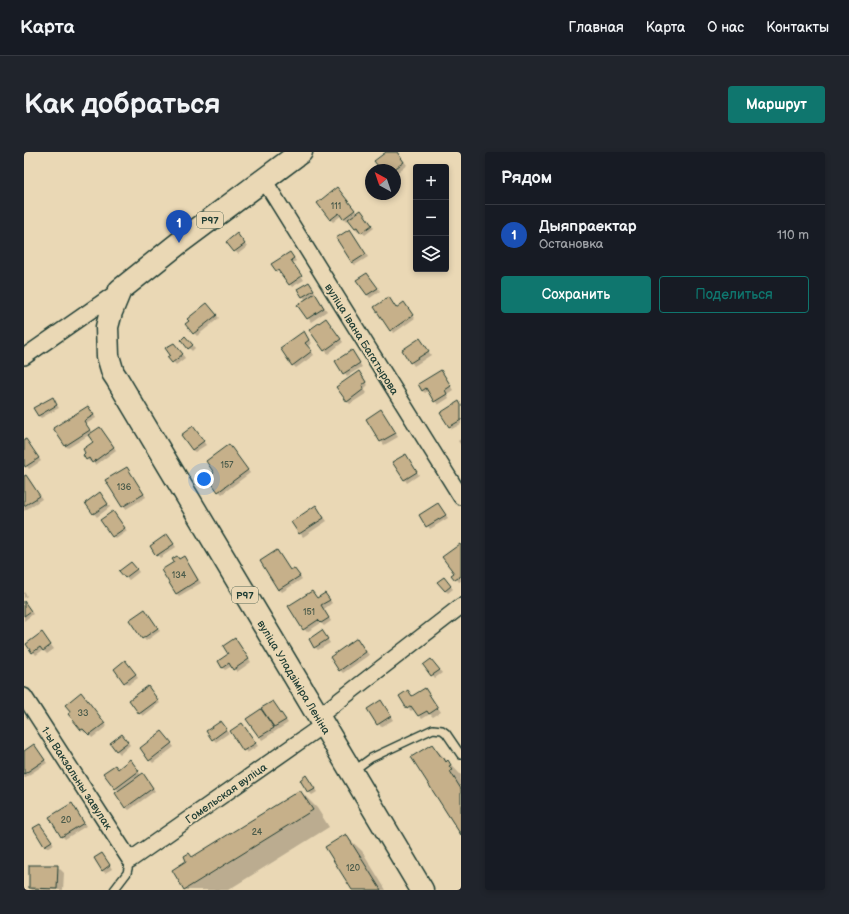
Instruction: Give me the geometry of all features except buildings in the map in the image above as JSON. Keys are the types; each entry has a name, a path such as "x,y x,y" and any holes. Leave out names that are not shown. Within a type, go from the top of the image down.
{"main road":[{"name":"Р97","path":"120,290 179,243 301,152"},
{"name":"вуліца Уладзіміра Леніна","path":"120,290 107,327 108,356 113,373 422,890"}],"street":[{"name":"вуліца Івана Багатырова","path":"264,180 461,497"},
{"path":"24,357 120,290"},
{"name":"Гомельская вуліца","path":"130,860 320,721 461,606"},
{"name":"1-ы Вакзальны завулак","path":"24,696 130,860"}],"lane":[{"path":"351,772 371,758 433,729 442,730 446,733 461,755"},
{"path":"114,890 127,873 130,860"}],"place":[{"name":"Дыяпраектар","path":"179,243"}]}
